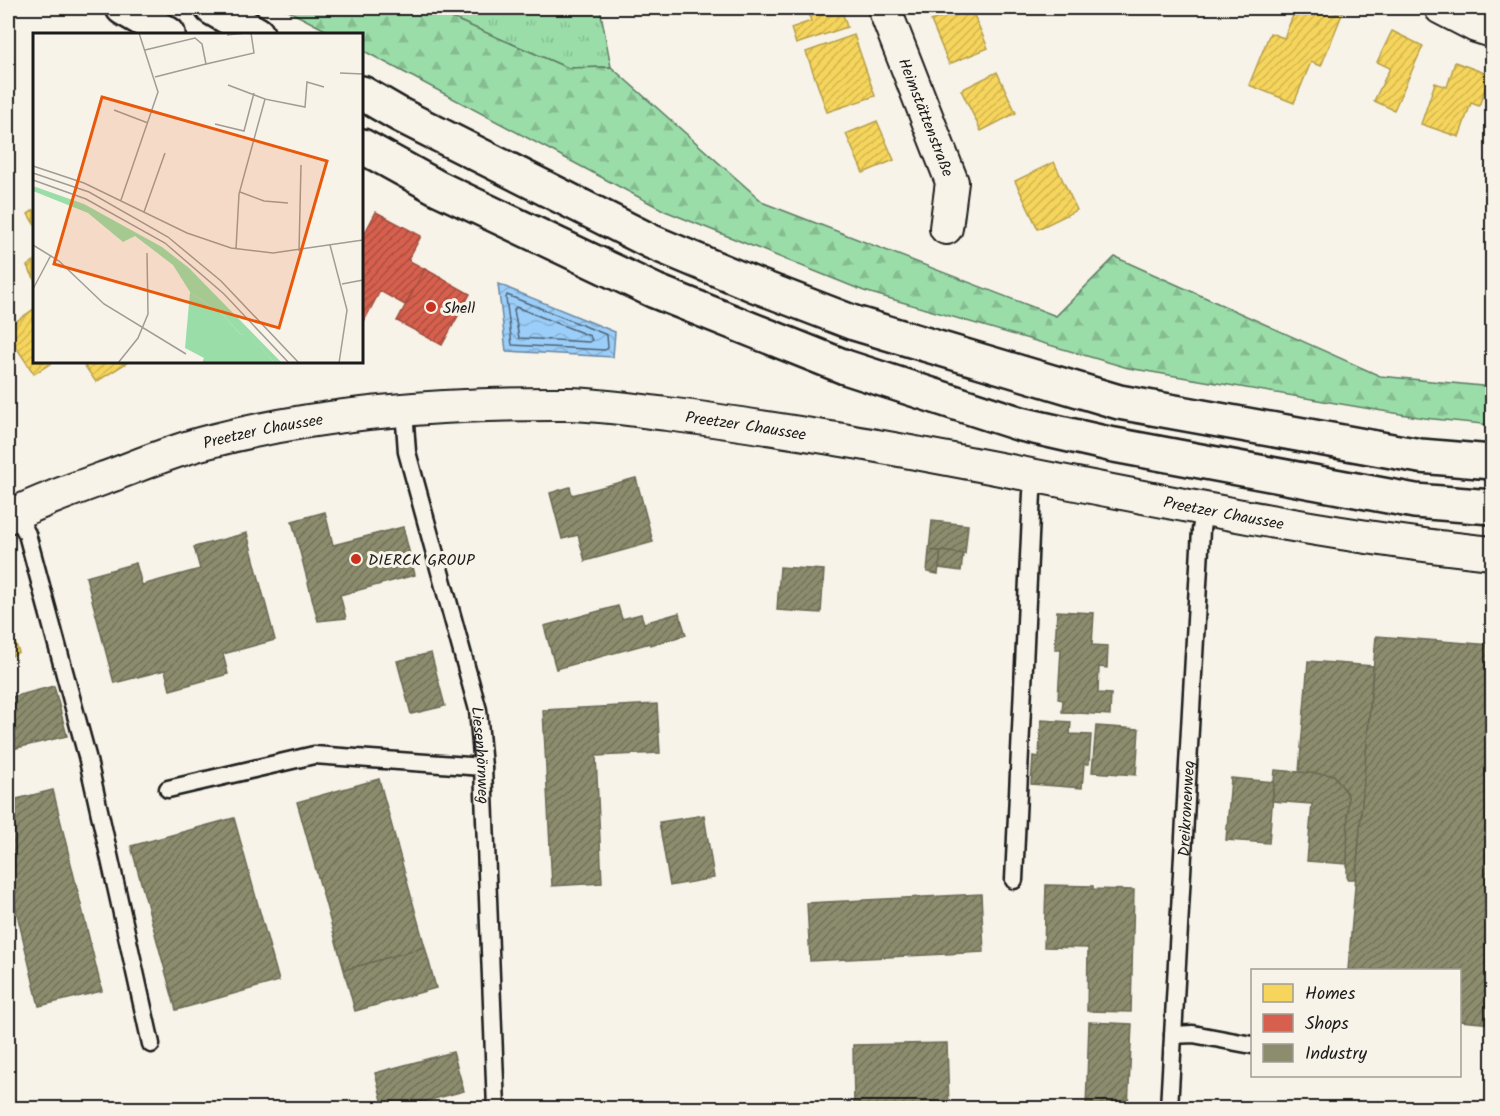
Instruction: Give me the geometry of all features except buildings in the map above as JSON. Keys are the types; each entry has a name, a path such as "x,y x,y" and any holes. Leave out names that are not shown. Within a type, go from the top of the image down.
{"highway":[{"path":"123,8 166,33"},
{"path":"212,8 255,33"},
{"path":"363,94 400,115 652,242 754,285 854,323 1119,402 1420,456 1492,462"},
{"path":"363,147 438,188 656,291 845,367 1021,424 1109,444 1414,501 1492,507"}],"street":[{"name":"Heimstättenstraße","path":"884,8 952,182 946,228"},
{"path":"1441,8 1476,26 1492,31"},
{"name":"Preetzer Chaussee","path":"12,515 44,499 167,454 271,427 404,409 570,404 734,423 895,448 1204,510 1354,535 1492,553"}],"lane":[{"name":"Liesenhörnweg","path":"404,409 407,452 478,710 483,767 496,1108"},
{"path":"1014,880 1032,493 1035,475"},
{"name":"Dreikronenweg","path":"1169,1108 1204,510"},
{"path":"12,515 27,534 87,756 151,1044"},
{"path":"168,789 314,756 483,767"},
{"path":"1173,1035 1193,1034 1251,1045"}],"green space":[{"path":"283,8 429,8 568,68 611,67 764,203 1056,316 1115,257 1380,376 1492,387 1492,425 1424,418 1128,368 864,291 665,211 363,51 363,33 331,33"},
{"path":"429,8 600,8 611,67 568,68"}],"water":[{"path":"498,284 615,332 613,357 506,351"}],"place":[{"name":"Shell","path":"431,307"},
{"name":"DIERCK GROUP","path":"356,559"}]}
